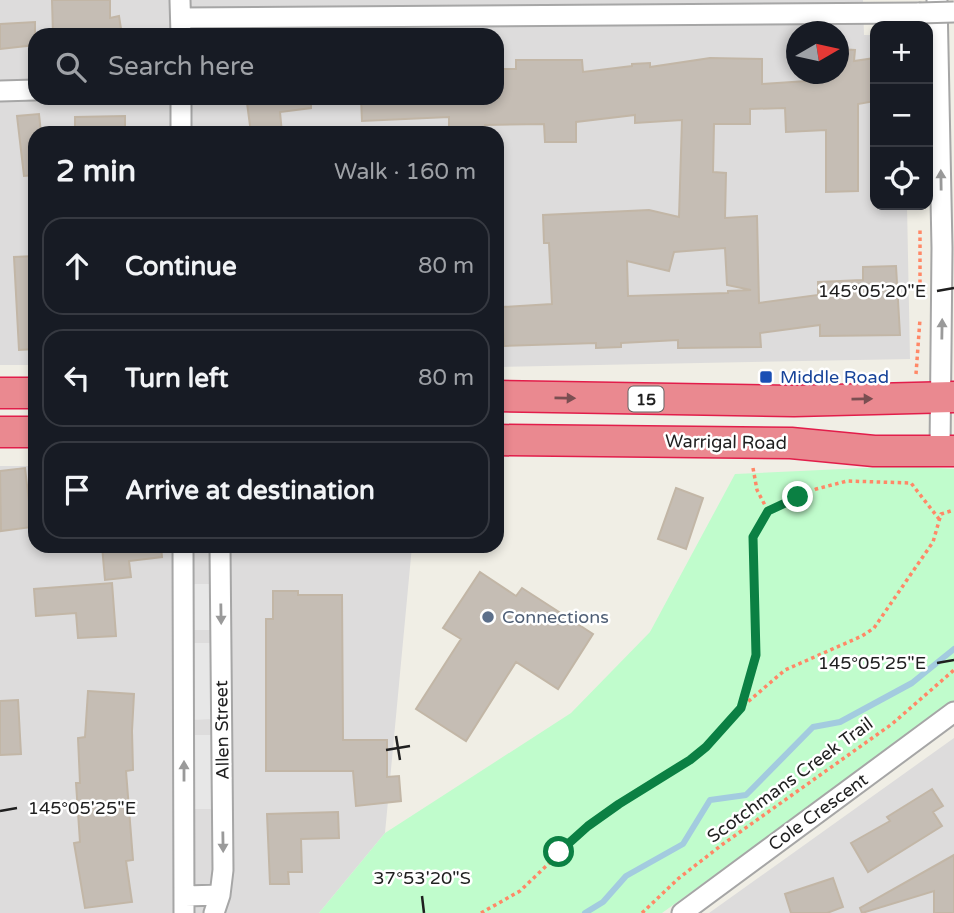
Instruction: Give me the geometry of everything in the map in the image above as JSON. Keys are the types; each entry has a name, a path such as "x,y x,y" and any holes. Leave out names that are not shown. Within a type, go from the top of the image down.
{"highway":[{"path":"0,393 28,393"},
{"name":"15","path":"504,396 794,401 947,397"},
{"path":"0,432 28,432"},
{"name":"Warrigal Road","path":"504,440 779,443 874,451 947,451"}],"street":[{"path":"937,0 947,451"},
{"path":"181,18 895,6 919,13 954,12"},
{"path":"0,91 28,90"},
{"path":"181,105 181,126"},
{"path":"183,553 185,904 217,904"},
{"name":"Allen Street","path":"217,904 223,857 220,553"},
{"name":"Cole Crescent","path":"682,913 954,712"}],"path":[{"path":"920,219 920,302"},
{"path":"916,376 920,316"},
{"path":"753,463 754,481 768,511"},
{"path":"741,708 756,655 753,537 768,511 832,484 865,480 911,483 939,519"},
{"path":"481,913 520,891 588,826 690,760 706,747 741,708 785,670 862,636 874,628 933,542 941,513 954,510"},
{"name":"Scotchmans Creek Trail","path":"642,913 679,878 892,724 954,670"}],"shaded area":[{"path":"0,0 863,0 864,35 870,35 870,210 907,210 910,359 504,367 504,126 28,126 28,365 0,365"},
{"path":"0,466 28,466 28,553 411,553 385,833 319,913 0,913"},
{"path":"189,584 212,584 213,630 190,630"},
{"path":"190,643 213,643 214,719 191,720"},
{"path":"191,735 214,735 215,809 192,809"},
{"path":"954,738 954,913 709,913"}],"green space":[{"path":"907,466 954,469 954,703 662,913 319,913 385,833 571,713 650,632 735,474"}],"building":[{"path":"52,0 110,0 110,18 119,16 121,28 53,28"},
{"path":"35,22 35,28 28,28 28,46 0,49 0,24"},
{"path":"849,50 855,50 854,61 870,59 870,102 858,104 858,191 826,192 826,130 786,132 785,108 750,109 750,124 714,124 713,172 726,173 725,218 757,216 759,303 818,295 818,282 863,280 863,267 896,266 900,335 820,336 820,325 760,333 761,347 678,348 678,340 621,343 621,347 596,348 596,343 504,346 504,307 552,304 549,243 544,243 543,215 649,210 679,217 682,120 635,123 635,115 576,122 576,142 545,142 544,124 449,126 449,117 362,121 361,105 504,105 504,69 516,69 516,60 582,60 583,72 632,64 650,63 650,67 710,58 762,59 762,84 849,84","holes":["725,248 727,285 751,290 628,296 627,261 669,271 674,252"]},
{"path":"247,105 311,105 311,108 280,112 281,126 250,126"},
{"path":"39,114 40,126 28,126 28,176 24,176 17,116"},
{"path":"125,116 125,126 75,126 75,117"},
{"path":"28,256 28,349 19,350 14,257"},
{"path":"25,468 28,528 1,531 0,471"},
{"path":"676,488 703,498 686,549 658,539"},
{"path":"103,553 162,553 162,557 129,561 131,577 105,580"},
{"path":"480,572 516,596 522,588 593,634 558,689 516,662 466,741 416,709 461,639 443,628"},
{"path":"112,583 116,636 78,638 76,613 36,616 34,589"},
{"path":"273,591 298,591 298,595 342,595 343,740 387,740 387,777 399,776 401,801 356,806 353,771 266,771 266,619 273,619"},
{"path":"88,691 134,694 133,770 126,771 133,860 126,861 132,902 85,908 74,843 80,842 76,783 80,783 78,738 85,737"},
{"path":"18,700 21,754 0,755 0,701"},
{"path":"932,789 943,806 933,812 942,826 868,872 851,843 890,821 887,817"},
{"path":"338,812 339,838 301,839 302,872 288,872 289,884 270,884 267,814"},
{"path":"954,855 954,913 934,913 934,891 862,913 860,908"},
{"path":"833,878 843,907 827,913 791,913 785,894"}],"waterway":[{"path":"585,913 603,902 626,876 683,844 710,800 746,795 813,727 840,722 912,683 954,649"}],"place":[{"name":"Middle Road","path":"766,377"},
{"name":"Connections","path":"488,617"}],"route":[{"path":"559,852 588,826 619,804 690,760 706,747 741,708 756,655 753,537 768,511 798,497"}]}
